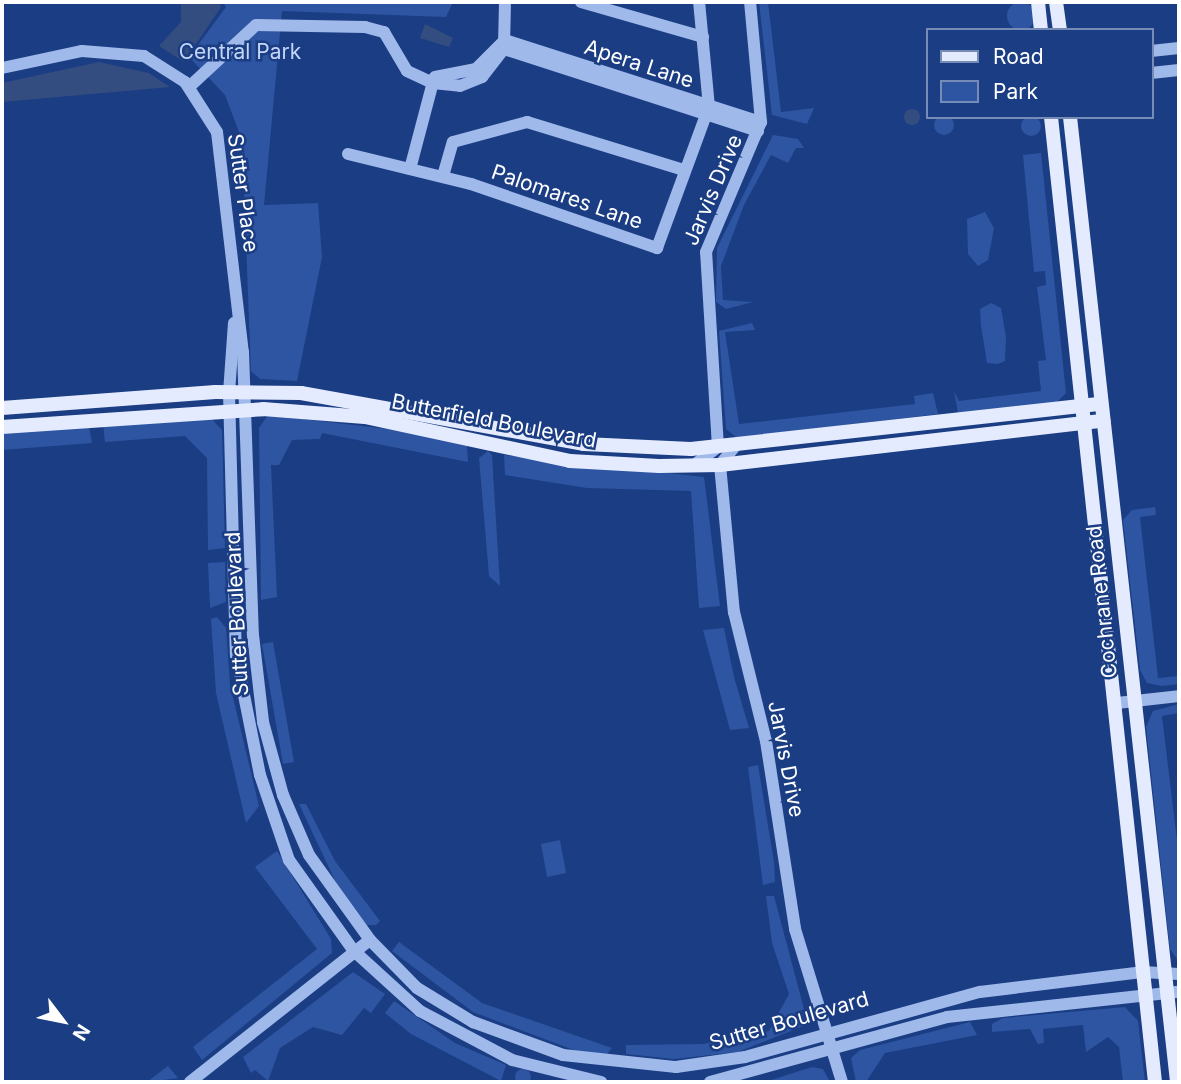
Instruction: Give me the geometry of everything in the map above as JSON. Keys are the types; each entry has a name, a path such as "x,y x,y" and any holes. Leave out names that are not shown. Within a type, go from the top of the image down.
{"main road":[{"path":"1038,2 1041,28"},
{"path":"1056,2 1060,28"},
{"name":"Cochrane Road","path":"1051,119 1117,703 1144,995 1155,1082"},
{"name":"Cochrane Road","path":"1070,119 1134,702 1172,973 1177,1082"},
{"name":"Butterfield Boulevard","path":"2,408 246,391 376,403 584,444 718,447 1101,404"},
{"name":"Butterfield Boulevard","path":"2,427 230,409 365,417 570,461 720,465 1103,421"}],"street":[{"path":"187,85 256,25 384,32 407,71 433,80 476,69 504,45 505,2"},
{"path":"581,2 703,37"},
{"path":"699,2 707,112"},
{"name":"Jarvis Drive","path":"718,447 704,263 760,127 750,2"},
{"name":"Apera Lane","path":"504,45 760,127"},
{"path":"1153,51 1179,48"},
{"name":"Sutter Place","path":"2,68 82,51 122,51 144,56 187,85 208,114 223,160 246,410"},
{"path":"1153,73 1179,70"},
{"path":"410,169 433,80"},
{"name":"Palomares Lane","path":"348,154 443,177 657,248 707,112"},
{"path":"443,177 453,142 527,122 684,170"},
{"name":"Sutter Place","path":"230,409 229,392 237,302"},
{"name":"Sutter Boulevard","path":"230,409 242,703 285,851 354,951 393,991 466,1038 512,1060 601,1082"},
{"name":"Sutter Boulevard","path":"246,410 253,635 263,722 283,795 309,855 370,940 418,988 446,1007 562,1055 617,1065 711,1064 980,992 1142,972 1172,973"},
{"path":"720,465 737,445"},
{"path":"694,465 718,447"},
{"name":"Jarvis Drive","path":"720,465 734,612 766,741 794,929 842,1082"},
{"path":"1117,703 1179,696"},
{"path":"197,1080 370,940"},
{"path":"982,1010 1018,987"},
{"path":"947,1017 952,1008 976,1002 980,992"},
{"name":"Sutter Boulevard","path":"710,1082 947,1017 982,1010 1173,993"}],"green space":[{"name":"Central Park","path":"223,2 453,2 446,17 282,11 264,205 318,203 322,257 297,381 260,379 251,371 242,140 225,95 189,57 226,7"},
{"path":"759,2 768,2 781,112 814,108 807,124 772,115"},
{"path":"1016,3 1026,3 1034,11 1034,21 1028,28 1014,28 1008,21 1008,11"},
{"path":"936,119 953,121 953,129 948,134 940,134 935,129"},
{"path":"1024,119 1038,119 1041,122 1041,130 1035,136 1027,136 1021,130 1021,122"},
{"path":"773,135 798,139 804,148 796,148 788,163 771,155 744,205 721,266 723,300 753,302 726,309 716,302 717,248"},
{"path":"1041,153 1066,393 1056,403 958,413 954,391 959,401 1041,391 1038,361 1046,360 1037,287 1046,285 1045,271 1034,272 1023,155"},
{"path":"985,212 994,228 988,260 978,266 968,254 967,219"},
{"path":"991,303 1001,308 1006,337 1005,361 998,364 987,363 981,326 980,309"},
{"path":"752,323 755,330 725,332 739,424 915,404 914,396 933,393 938,414 737,438 726,429 719,331"},
{"path":"268,415 405,431 467,446 468,462 322,433 320,439 292,440 279,465 271,465 277,597 261,600 259,428"},
{"path":"209,416 222,430 225,548 208,550 207,458 185,436 105,442 103,424"},
{"path":"89,426 92,443 2,450 2,433"},
{"path":"488,451 492,455 500,586 489,576 479,458"},
{"path":"504,455 704,477 720,606 699,608 691,491 587,488 505,475"},
{"path":"1155,507 1156,515 1140,517 1158,678 1179,676 1179,684 1162,686 1147,683 1140,670 1123,520 1132,510"},
{"path":"225,562 226,602 210,608 208,563"},
{"path":"217,617 226,628 230,685 259,806 246,823 216,693 211,619"},
{"path":"724,628 734,677 749,728 730,730 703,630"},
{"path":"273,642 294,762 283,764 262,644"},
{"path":"1179,704 1179,713 1162,716 1179,857 1179,962 1170,949 1146,727 1153,711"},
{"path":"758,765 775,882 763,885 748,767"},
{"path":"299,804 306,804 335,861 380,921 376,925 365,925 339,889"},
{"path":"560,840 566,873 547,877 541,844"},
{"path":"277,851 331,939 332,953 202,1060 193,1047 317,949 255,867"},
{"path":"766,896 774,896 808,1024 738,1052 674,1059 626,1054 626,1045 703,1044 769,1031 789,994 772,943"},
{"path":"399,942 482,1003 612,1048 607,1054 579,1052 473,1012 392,951"},
{"path":"353,972 385,994 371,1013 364,1008 342,1035 313,1027 280,1048 268,1081 255,1070 251,1073 243,1057"},
{"path":"394,1001 455,1043 506,1065 501,1081 411,1034 385,1013"},
{"path":"1125,1007 1138,1021 1145,1082 1123,1082 1119,1047 1108,1037 1086,1052 1083,1025 1043,1029 1044,1043 1038,1044 1030,1029 992,1032 992,1024 1003,1018"},
{"path":"970,1022 977,1035 885,1053 866,1082 856,1082 851,1058 860,1050"},
{"path":"168,1066 178,1078 147,1082"},
{"path":"812,1067 823,1069 830,1082 765,1082"},
{"path":"523,1069 529,1071 529,1083 523,1085 517,1083 515,1077 517,1071"}],"shaded area":[{"path":"181,2 219,2 221,7 184,62 159,46 181,22"},
{"path":"425,24 453,38 449,47 420,38"},
{"path":"99,62 149,73 170,87 2,102 2,83"},
{"path":"912,109 918,111 918,123 912,125 906,123 904,117 906,111"}]}
